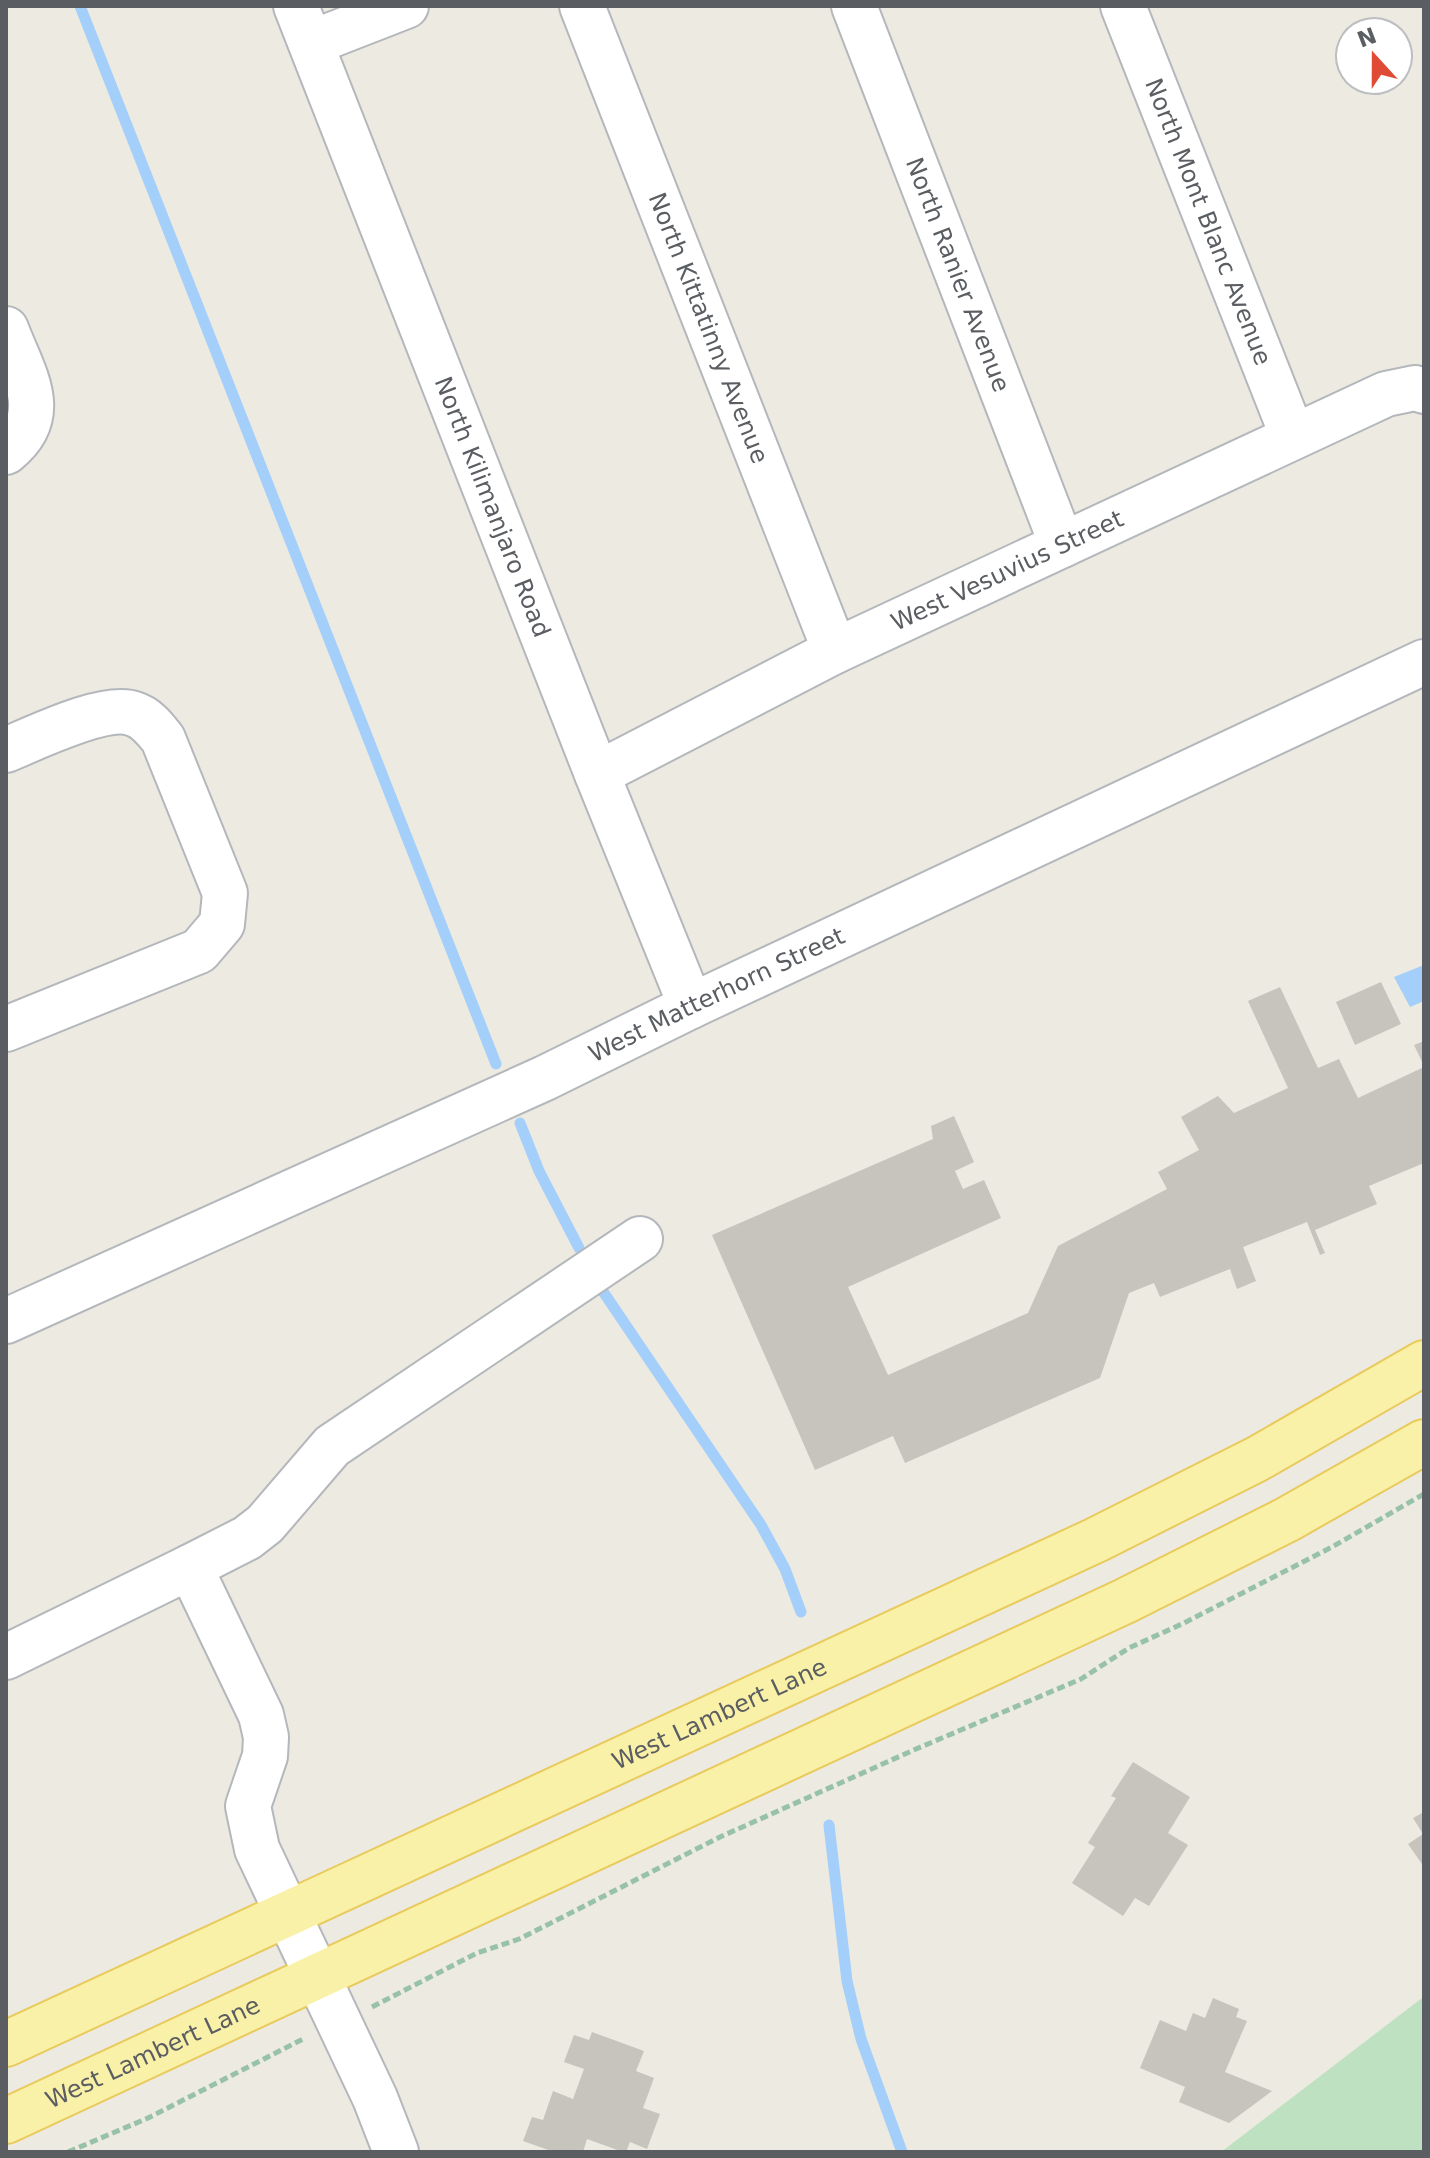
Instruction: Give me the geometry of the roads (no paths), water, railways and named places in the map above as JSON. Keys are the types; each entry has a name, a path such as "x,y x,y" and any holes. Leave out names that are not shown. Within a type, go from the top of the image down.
{"main road":[{"name":"West Lambert Lane","path":"6,2044 1109,1534 1257,1459 1424,1363"},
{"name":"West Lambert Lane","path":"6,2121 1125,1601 1288,1519 1424,1442"}],"street":[{"path":"304,24 406,6"},
{"name":"North Kittatinny Avenue","path":"582,6 835,651"},
{"name":"North Ranier Avenue","path":"854,6 1062,545"},
{"name":"North Mont Blanc Avenue","path":"1123,6 1293,437"},
{"name":"North Kilimanjaro Road","path":"304,24 691,1006"},
{"path":"6,329 33,400 30,422 19,442 6,452"},
{"name":"West Vesuvius Street","path":"597,774 835,651 1293,437 1386,394 1415,388 1424,391"},
{"name":"West Matterhorn Street","path":"6,1321 545,1078 691,1006 1424,662"},
{"path":"6,750 91,716 134,713 151,724 163,739 225,893 222,924 199,951 6,1029"},
{"path":"6,1657 247,1538 265,1524 332,1446 640,1239"},
{"path":"190,1567 261,1715 266,1737 265,1756 248,1806 257,1849 375,2098 396,2152"}],"water":[{"path":"1424,965 1424,1001 1410,1007 1394,977"}],"waterway":[{"path":"80,6 496,1064"},
{"path":"520,1123 539,1171 579,1248"},
{"path":"602,1290 761,1525 785,1569 801,1612"},
{"path":"829,1825 847,1981 861,2039 902,2152"}]}
